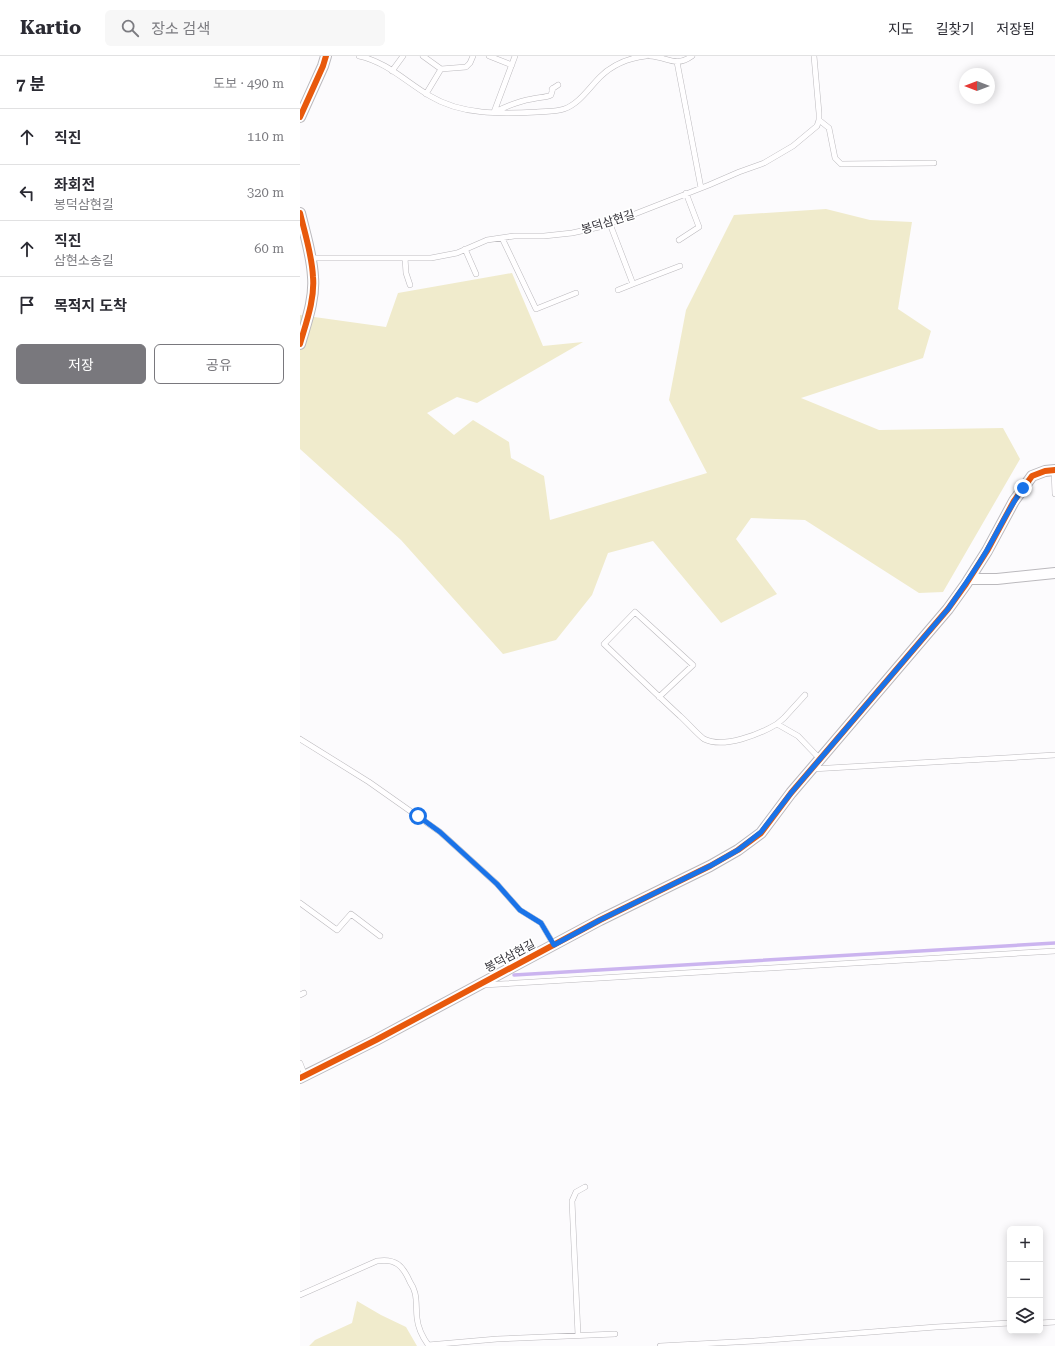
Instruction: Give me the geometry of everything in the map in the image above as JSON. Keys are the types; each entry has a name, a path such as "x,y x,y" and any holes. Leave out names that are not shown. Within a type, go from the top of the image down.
{"street":[{"path":"300,117 326,56"},
{"path":"300,213 311,258 314,278 311,300 300,344"},
{"name":"봉덕삼현길","path":"302,1077 607,917 710,866 738,850 761,832 820,759 948,609 987,550 1014,501 1032,476 1045,471 1054,470"},
{"path":"967,582 1055,573"}],"lane":[{"path":"359,56 373,60 444,104 453,107 516,113 557,111 564,109 575,103 599,78 614,66 646,56"},
{"path":"392,71 403,56"},
{"path":"423,56 441,69 466,67 470,63 473,56"},
{"path":"489,56 512,65"},
{"path":"494,112 515,56"},
{"path":"650,56 677,62 686,60 692,56"},
{"path":"814,56 819,120 829,128 835,158 841,164 934,163"},
{"path":"677,62 701,188"},
{"path":"426,94 441,69"},
{"path":"494,112 518,102 551,95 553,88 552,89 558,85"},
{"name":"봉덕삼현길","path":"311,258 431,258 457,253 487,240 514,236 544,236 572,233 610,224 764,163 793,146 816,126 819,120"},
{"path":"679,240 699,227 686,194"},
{"path":"610,224 633,284"},
{"path":"502,238 536,309 576,293"},
{"path":"465,249 476,274"},
{"path":"405,258 406,273 410,286"},
{"path":"618,290 680,266"},
{"path":"1054,470 1055,494"},
{"path":"659,696 693,665 635,612 604,644 704,739 722,743 740,739 766,730 784,718 805,695"},
{"path":"777,724 798,736 820,759"},
{"path":"300,739 369,782 440,832 497,884 520,910 541,923 554,945"},
{"path":"812,769 1055,755"},
{"path":"300,903 337,930 350,914 380,936"},
{"path":"478,986 1055,951"},
{"path":"300,1063 302,1077"},
{"path":"578,1335 572,1201 576,1192 585,1187"},
{"path":"300,1295 377,1261 385,1260 399,1264 406,1273 415,1291 419,1329 428,1346 497,1339 615,1334"},
{"path":"1043,1323 1055,1322"},
{"path":"660,1346 762,1341 936,1327 1007,1323"}],"shaded area":[{"path":"826,209 870,220 912,222 898,309 931,331 923,358 801,398 879,430 1003,428 1020,459 943,592 919,593 805,520 751,518 736,539 777,594 721,623 653,541 608,553 592,595 556,640 503,654 401,540 300,449 300,315 386,327 398,293 512,273 543,346 583,342 477,403 457,397 427,413 454,435 473,420 509,442 511,458 544,476 550,520 707,473 669,400 686,310 734,215"},
{"path":"357,1301 406,1327 417,1346 309,1346 315,1340 352,1323"}],"waterway":[{"path":"514,975 1055,943"}],"cycle path":[{"path":"300,117 326,56"},
{"path":"300,213 311,261 313,285 310,311 300,344"},
{"path":"300,1078 376,1040 600,920 710,866 738,850 761,833 791,793 948,609 987,551 1014,501 1032,476 1045,471 1055,470"}],"route":[{"path":"418,816 440,832 497,884 520,910 541,923 554,945 600,920 710,866 738,850 761,832 791,793 948,609 966,584 1023,488"}]}
